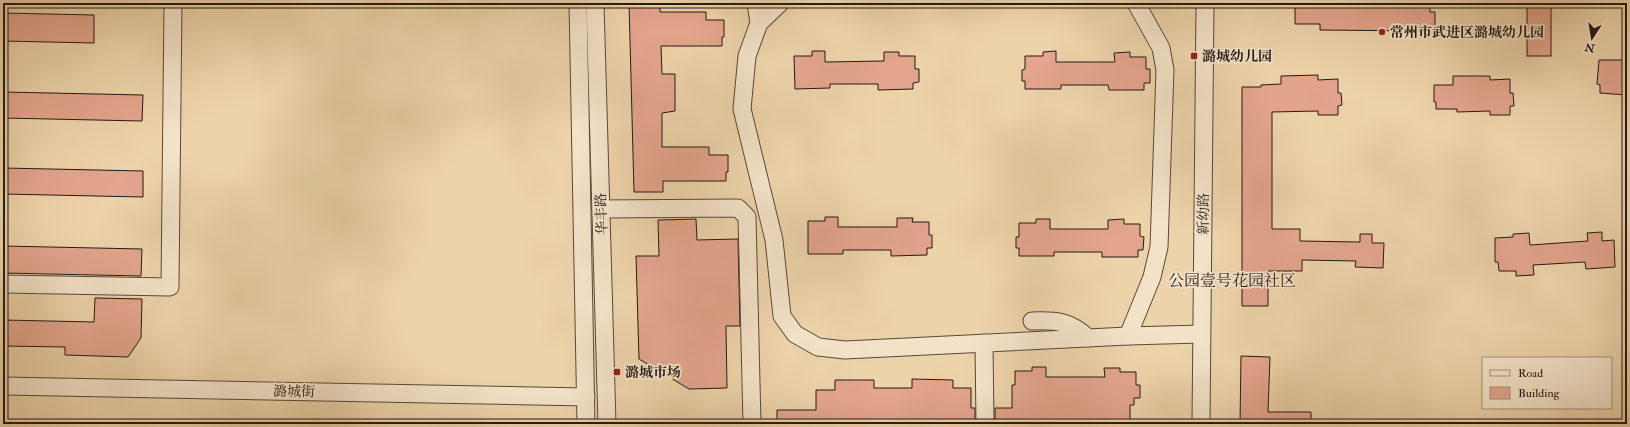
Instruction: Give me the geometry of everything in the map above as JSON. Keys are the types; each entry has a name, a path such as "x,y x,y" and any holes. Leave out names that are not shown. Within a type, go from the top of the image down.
{"street":[{"path":"3,284 170,287 173,3"},
{"name":"华丰路","path":"578,3 586,424"},
{"name":"华丰路","path":"596,3 607,424"},
{"path":"756,3 759,23"},
{"path":"780,3 759,23 747,56 742,109 774,240 782,316 795,334 818,347 845,350 1128,336 1202,334"},
{"path":"1128,336 1152,277 1159,247 1165,70 1161,48 1136,3"},
{"name":"新幼路","path":"1200,424 1204,3"},
{"path":"601,209 738,208 747,217 752,424"},
{"path":"1032,320 1063,322 1078,328 1088,338"},
{"path":"984,343 985,424"},
{"name":"潞城街","path":"3,386 586,397"}],"building":[{"path":"629,3 660,3 660,12 706,12 706,20 724,20 724,37 722,37 722,46 661,46 662,74 675,74 675,111 662,113 662,147 709,147 709,155 728,155 728,172 726,172 726,181 663,181 663,192 634,192"},
{"path":"1419,3 1419,5 1430,5 1430,12 1435,12 1435,27 1425,27 1425,31 1320,30 1320,24 1295,24 1295,4"},
{"path":"1527,3 1551,3 1551,56 1527,56"},
{"path":"3,13 94,15 94,43 3,41"},
{"path":"812,51 825,51 825,62 884,61 884,52 899,52 899,56 915,56 915,69 919,69 919,82 913,83 913,89 878,90 878,84 830,84 830,88 795,89 794,56 812,56"},
{"path":"1056,51 1056,62 1115,62 1114,53 1130,52 1130,57 1146,57 1146,69 1150,69 1150,83 1144,83 1144,90 1109,90 1108,85 1061,85 1061,89 1025,89 1025,81 1022,81 1022,70 1025,69 1025,56 1043,56 1043,52"},
{"path":"1599,60 1627,60 1627,95 1600,93 1600,85 1597,84"},
{"path":"1318,75 1318,80 1338,79 1338,93 1341,93 1342,105 1338,106 1338,115 1318,115 1318,111 1272,112 1272,229 1300,229 1300,241 1360,242 1360,234 1372,234 1372,243 1384,243 1383,268 1355,267 1356,261 1302,260 1302,271 1268,271 1268,306 1242,306 1242,87 1261,87 1261,85 1281,84 1281,76"},
{"path":"1453,76 1490,76 1490,80 1510,79 1510,93 1513,93 1514,106 1510,106 1510,115 1490,115 1490,111 1457,112 1457,109 1436,109 1436,102 1434,102 1434,85 1453,85"},
{"path":"3,92 143,95 142,121 3,118"},
{"path":"3,168 143,171 143,197 3,194"},
{"path":"825,217 838,217 838,227 897,227 897,218 913,218 912,222 929,222 929,235 932,235 932,248 927,248 927,255 891,256 891,250 843,250 843,254 808,254 808,221 825,221"},
{"path":"696,219 697,240 738,239 740,326 726,326 727,388 689,389 639,359 636,256 659,256 658,220"},
{"path":"1036,219 1050,219 1050,229 1108,229 1108,220 1124,219 1124,224 1140,224 1140,236 1144,237 1143,250 1138,250 1138,257 1102,257 1102,252 1054,252 1054,256 1019,256 1019,248 1016,248 1016,237 1019,237 1019,223 1036,223"},
{"path":"1602,232 1602,241 1614,240 1615,267 1586,269 1585,262 1533,265 1534,275 1516,276 1516,271 1499,271 1498,262 1495,262 1495,238 1513,237 1513,234 1529,233 1530,245 1588,241 1587,233"},
{"path":"3,246 142,249 141,276 3,273"},
{"path":"95,298 142,299 141,338 128,357 65,355 65,347 3,346 3,320 94,322"},
{"path":"1241,356 1270,357 1268,412 1311,412 1311,424 1240,424"},
{"path":"1032,367 1046,367 1046,377 1105,377 1104,368 1120,368 1120,372 1136,372 1136,385 1140,385 1140,398 1134,398 1134,405 1130,405 1130,424 995,424 995,408 1012,408 1012,385 1015,385 1015,371 1032,371"},
{"path":"912,379 953,380 953,388 971,388 971,408 975,408 975,424 777,424 777,410 816,410 816,390 835,390 835,380 874,380 874,388 912,388"}],"place":[{"name":"常州市武进区潞城幼儿园","path":"1382,32"},
{"name":"潞城幼儿园","path":"1194,56"},
{"name":"潞城市场","path":"617,372"}],"district":[{"name":"公园壹号花园社区","path":"1232,280"}]}
